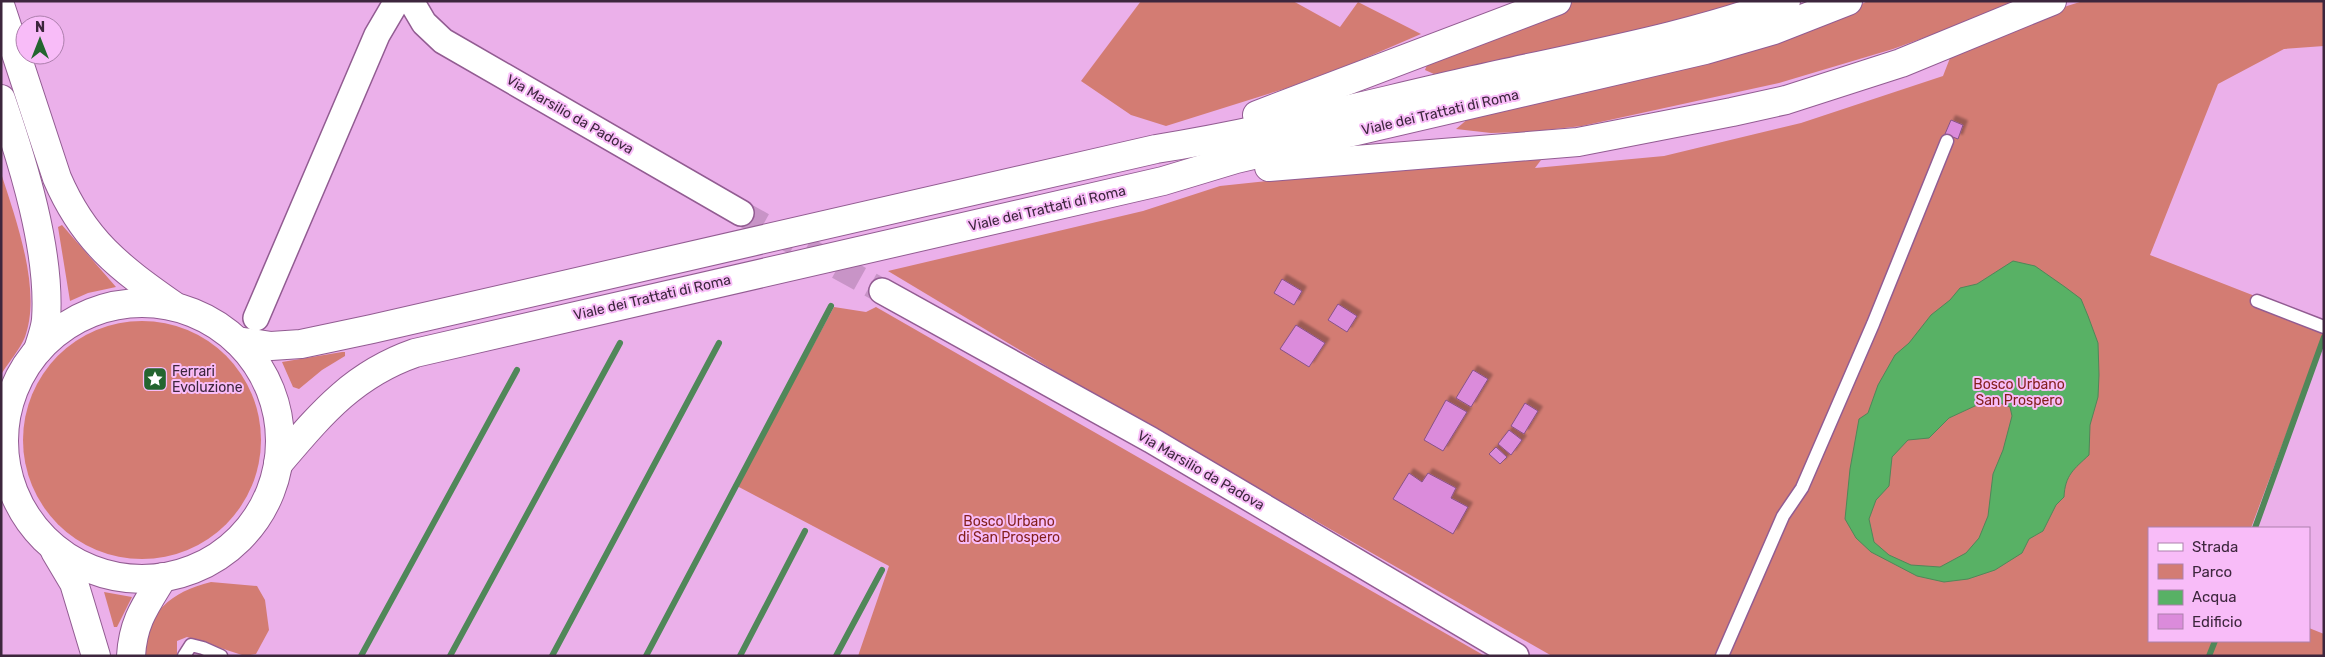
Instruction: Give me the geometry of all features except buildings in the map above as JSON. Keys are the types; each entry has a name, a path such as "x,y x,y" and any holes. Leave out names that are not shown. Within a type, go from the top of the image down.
{"highway":[{"path":"1156,149 1286,105 1557,1"},
{"name":"Viale dei Trattati di Roma","path":"237,341 271,346 321,340 1156,149 1230,137 1635,44 1762,10 1786,1"},
{"name":"Viale dei Trattati di Roma","path":"278,464 350,386 380,367 415,353 1163,181 1236,160 1705,50 1774,30 1848,1"},
{"path":"1163,181 1310,162 1578,142 1655,128 1786,100 1842,84 1961,40 2052,1"},
{"path":"1,8 57,178 67,202 105,253 134,278 176,308"},
{"path":"1,99 32,204 46,284 46,323 38,350"},
{"path":"139,303 176,308 209,321 237,341 252,358 264,377 273,398 278,419 280,442 278,464 271,491 258,516 240,538 218,556 191,570 163,577 139,579 92,570 71,560 52,546 36,530 14,493 7,472 4,451 4,429 10,400 25,367 38,350 67,325 101,309 139,303"},
{"path":"52,546 74,583 94,652"},
{"path":"131,656 132,640 138,618 163,577"}],"street":[{"path":"256,318 377,35 397,1"},
{"name":"Via Marsilio da Padova","path":"412,1 413,8 424,23 443,40 741,213"},
{"name":"Via Marsilio da Padova","path":"882,291 1152,440 1516,656"}],"lane":[{"path":"1722,656 1783,516 1802,488 1873,324 1947,141"},
{"path":"2257,301 2324,327"},
{"path":"184,656 191,645 221,656"}],"green space":[{"path":"1141,1 1293,1 1340,27 1358,2 1421,34 1356,62 1287,88 1166,126 1131,115 1081,81"},
{"path":"1575,1 1750,1 1633,33 1554,51 1434,74 1425,70 1428,62"},
{"path":"1868,1 2015,1 1959,25 1893,49 1779,83 1582,126 1528,132 1491,133 1456,129 1469,118 1847,11"},
{"name":"Bosco Urbano San Prospero","path":"2083,1 2324,1 2324,46 2284,49 2218,84 2150,255 2324,323 2324,333 2251,527 2148,527 2148,642 2310,642 2310,628 2324,634 2324,656 1552,656 1073,382 888,271 1143,211 1220,186 1538,153 1541,160 1535,168 1664,156 1801,123 1943,76 1950,58 2067,6"},
{"path":"1,173 20,233 29,277 31,298 25,337 2,373"},
{"path":"62,225 116,287 88,293 70,301 58,227"},
{"name":"Bosco Urbano di San Prospero","path":"834,307 866,312 876,307 1485,656 858,656 889,566 737,486"},
{"path":"142,321 165,323 188,330 218,348 234,364 247,384 256,405 261,440 259,463 252,486 234,516 218,532 198,545 177,554 142,559 119,557 96,550 66,532 50,516 37,496 28,475 23,440 25,417 32,394 50,364 66,348 86,335 107,326"},
{"path":"345,352 345,356 322,370 299,389 293,387 282,362"},
{"path":"211,582 257,586 265,600 269,630 256,654 245,656 187,637 177,641 177,656 143,656 149,627 163,606 184,592"},
{"path":"104,592 132,597 117,627 114,627"}],"water":[{"path":"2013,261 2035,266 2081,299 2098,343 2098,397 2090,425 2089,455 2071,473 2066,483 2064,497 2056,505 2043,531 2029,539 2022,553 1995,570 1968,579 1944,582 1917,576 1871,552 1856,538 1845,519 1850,469 1859,419 1868,413 1878,385 1895,355 1909,343 1931,315 1950,300 1960,288 1977,284","holes":["1990,399 2010,407 2012,416 2003,450 1993,474 1988,516 1979,538 1966,553 1940,567 1911,565 1889,555 1874,542 1869,519 1876,500 1889,486 1892,457 1908,440 1929,438 1949,418"]}],"waterway":[{"path":"646,656 831,306"},
{"path":"2255,527 2324,337"},
{"path":"450,656 620,343"},
{"path":"552,656 719,343"},
{"path":"361,656 517,370"},
{"path":"740,656 805,531"},
{"path":"836,656 882,570"},
{"path":"2209,656 2215,642"}],"tunnel":[{"path":"741,213 882,291"}],"place":[{"name":"Ferrari Evoluzione","path":"155,379"}]}
